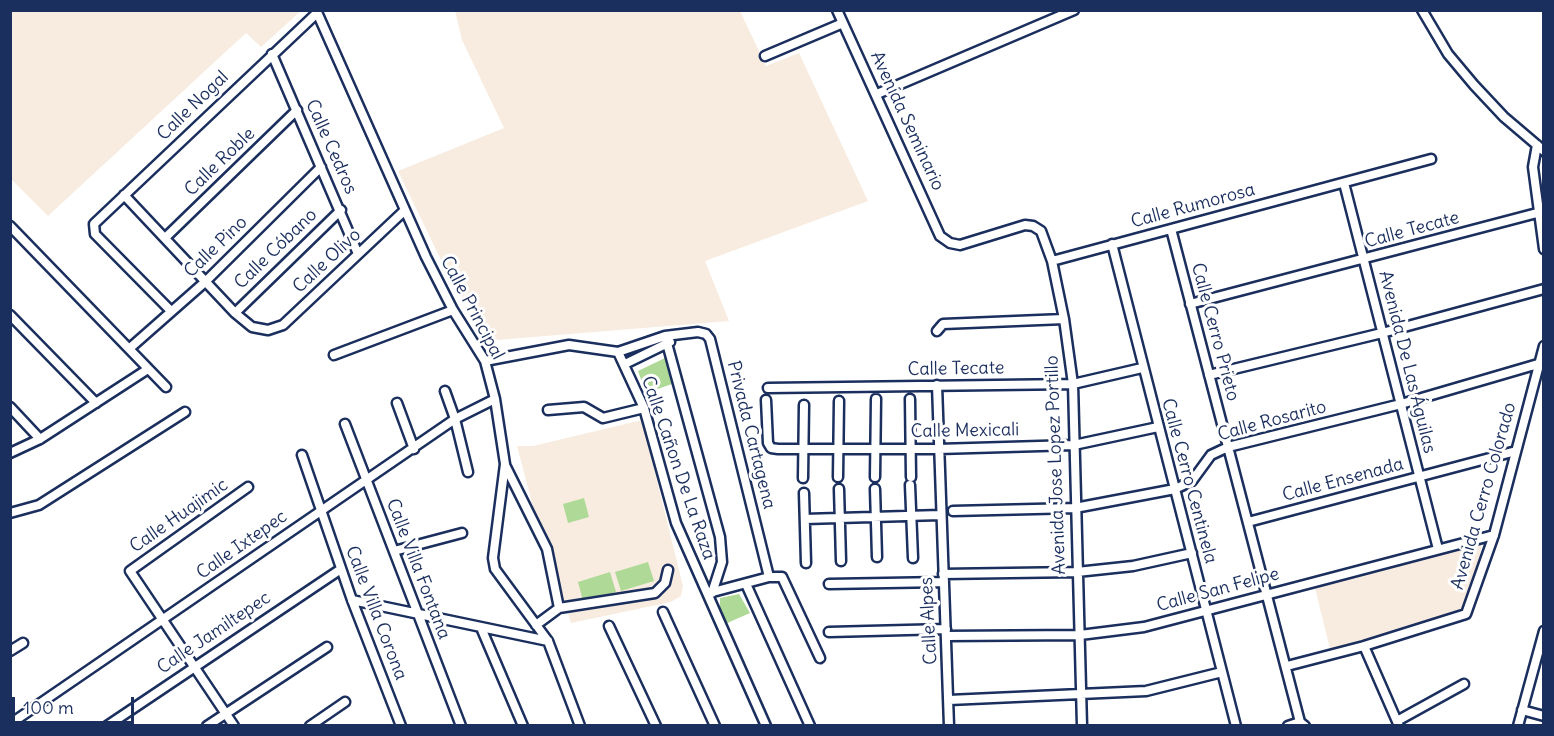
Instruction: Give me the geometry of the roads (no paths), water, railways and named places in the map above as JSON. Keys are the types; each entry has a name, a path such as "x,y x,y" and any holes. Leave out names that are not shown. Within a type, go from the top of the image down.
{"street":[{"name":"Avenida Seminario","path":"837,10 940,236 950,243"},
{"path":"877,94 1074,10"},
{"path":"1422,10 1448,54 1474,85 1540,148 1533,167 1537,213 1544,249"},
{"name":"Calle Nogal","path":"171,311 95,234 94,224 317,12"},
{"name":"Calle Principal","path":"317,12 404,211 453,310 485,361 495,399 505,464 493,558 495,569 548,641 580,726"},
{"path":"765,56 843,22"},
{"name":"Calle Cedros","path":"272,54 358,254"},
{"name":"Calle Roble","path":"165,238 297,110"},
{"name":"Calle Rumorosa","path":"1052,261 1431,159"},
{"name":"Calle Pino","path":"130,348 205,282 321,167"},
{"name":"Avenida De Las Águilas","path":"1344,183 1438,549"},
{"path":"124,195 235,313"},
{"name":"Calle Cóbano","path":"235,313 340,210"},
{"name":"Calle Olivo","path":"235,313 252,327 268,330 283,325 404,211"},
{"name":"Calle Tecate","path":"1190,303 1365,260 1537,213"},
{"name":"Avenida Jose Lopez Portillo","path":"950,243 960,244 1025,225 1033,226 1041,231 1052,261 1064,319 1073,384 1082,726"},
{"path":"10,226 166,387"},
{"name":"Calle Cerro Prieto","path":"1171,229 1303,724"},
{"name":"Calle Cerro Centinela","path":"1112,244 1142,368 1236,726"},
{"path":"1209,375 1382,333 1544,289"},
{"path":"334,355 453,310"},
{"path":"10,315 96,403"},
{"path":"937,331 943,324 1064,319"},
{"name":"Privada Cartagena","path":"625,364 675,336 698,332 710,339 769,577"},
{"path":"666,340 721,543 722,562 709,593"},
{"name":"Privada Cartagena","path":"485,361 569,345 618,352 666,340"},
{"name":"Avenida Cerro Colorado","path":"1287,666 1364,646 1466,614 1494,535 1544,346"},
{"name":"Calle Cañon De La Raza","path":"618,352 644,408 676,523 766,726"},
{"name":"Calle Rosarito","path":"952,511 1075,508 1175,489 1192,481 1211,455 1228,447 1401,405 1538,364"},
{"name":"Calle Tecate","path":"768,388 1073,384 1142,368"},
{"path":"10,453 40,439 148,369"},
{"name":"Calle Alpes","path":"938,385 940,515 949,726"},
{"path":"445,391 455,419 468,472"},
{"name":"Calle Ixtepec","path":"10,724 455,419 495,399"},
{"path":"875,477 876,399"},
{"path":"910,399 913,558"},
{"name":"Calle Mexicali","path":"766,400 768,443 771,448 840,450 1074,445 1158,427"},
{"path":"838,477 839,401"},
{"path":"397,403 414,449"},
{"path":"803,477 804,405"},
{"path":"549,410 584,406 603,418 644,408"},
{"path":"10,407 40,439"},
{"path":"10,513 39,506 185,412"},
{"name":"Calle Villa Fontana","path":"345,424 461,726"},
{"name":"Calle Ensenada","path":"1248,522 1515,451"},
{"name":"Calle Villa Corona","path":"302,455 352,600 401,726"},
{"path":"505,464 547,549 559,608"},
{"name":"Calle Huajimic","path":"161,621 129,571 248,487"},
{"path":"839,489 841,561"},
{"path":"875,489 877,557"},
{"path":"804,494 806,563"},
{"path":"805,519 912,514 940,515"},
{"path":"394,551 462,533"},
{"name":"Calle San Felipe","path":"829,632 1080,635 1144,627 1494,535"},
{"path":"829,584 1077,572 1133,566 1192,553"},
{"name":"Calle Jamiltepec","path":"107,726 194,665 341,569"},
{"path":"536,625 559,608 655,593 665,584 668,570"},
{"path":"709,593 769,577 782,577 820,658"},
{"path":"746,584 810,726"},
{"path":"352,600 482,630 548,641"},
{"path":"663,612 715,726"},
{"path":"161,621 194,665 234,726"},
{"path":"609,626 656,726"},
{"path":"482,630 523,726"},
{"path":"1518,726 1541,653 1544,631"},
{"path":"10,651 23,642"},
{"path":"1364,646 1398,723 1464,684"},
{"path":"207,726 327,647"},
{"path":"949,700 1146,691 1221,672"},
{"path":"310,726 345,702"},
{"path":"1522,710 1544,716"},
{"path":"1288,726 1303,724"}]}
